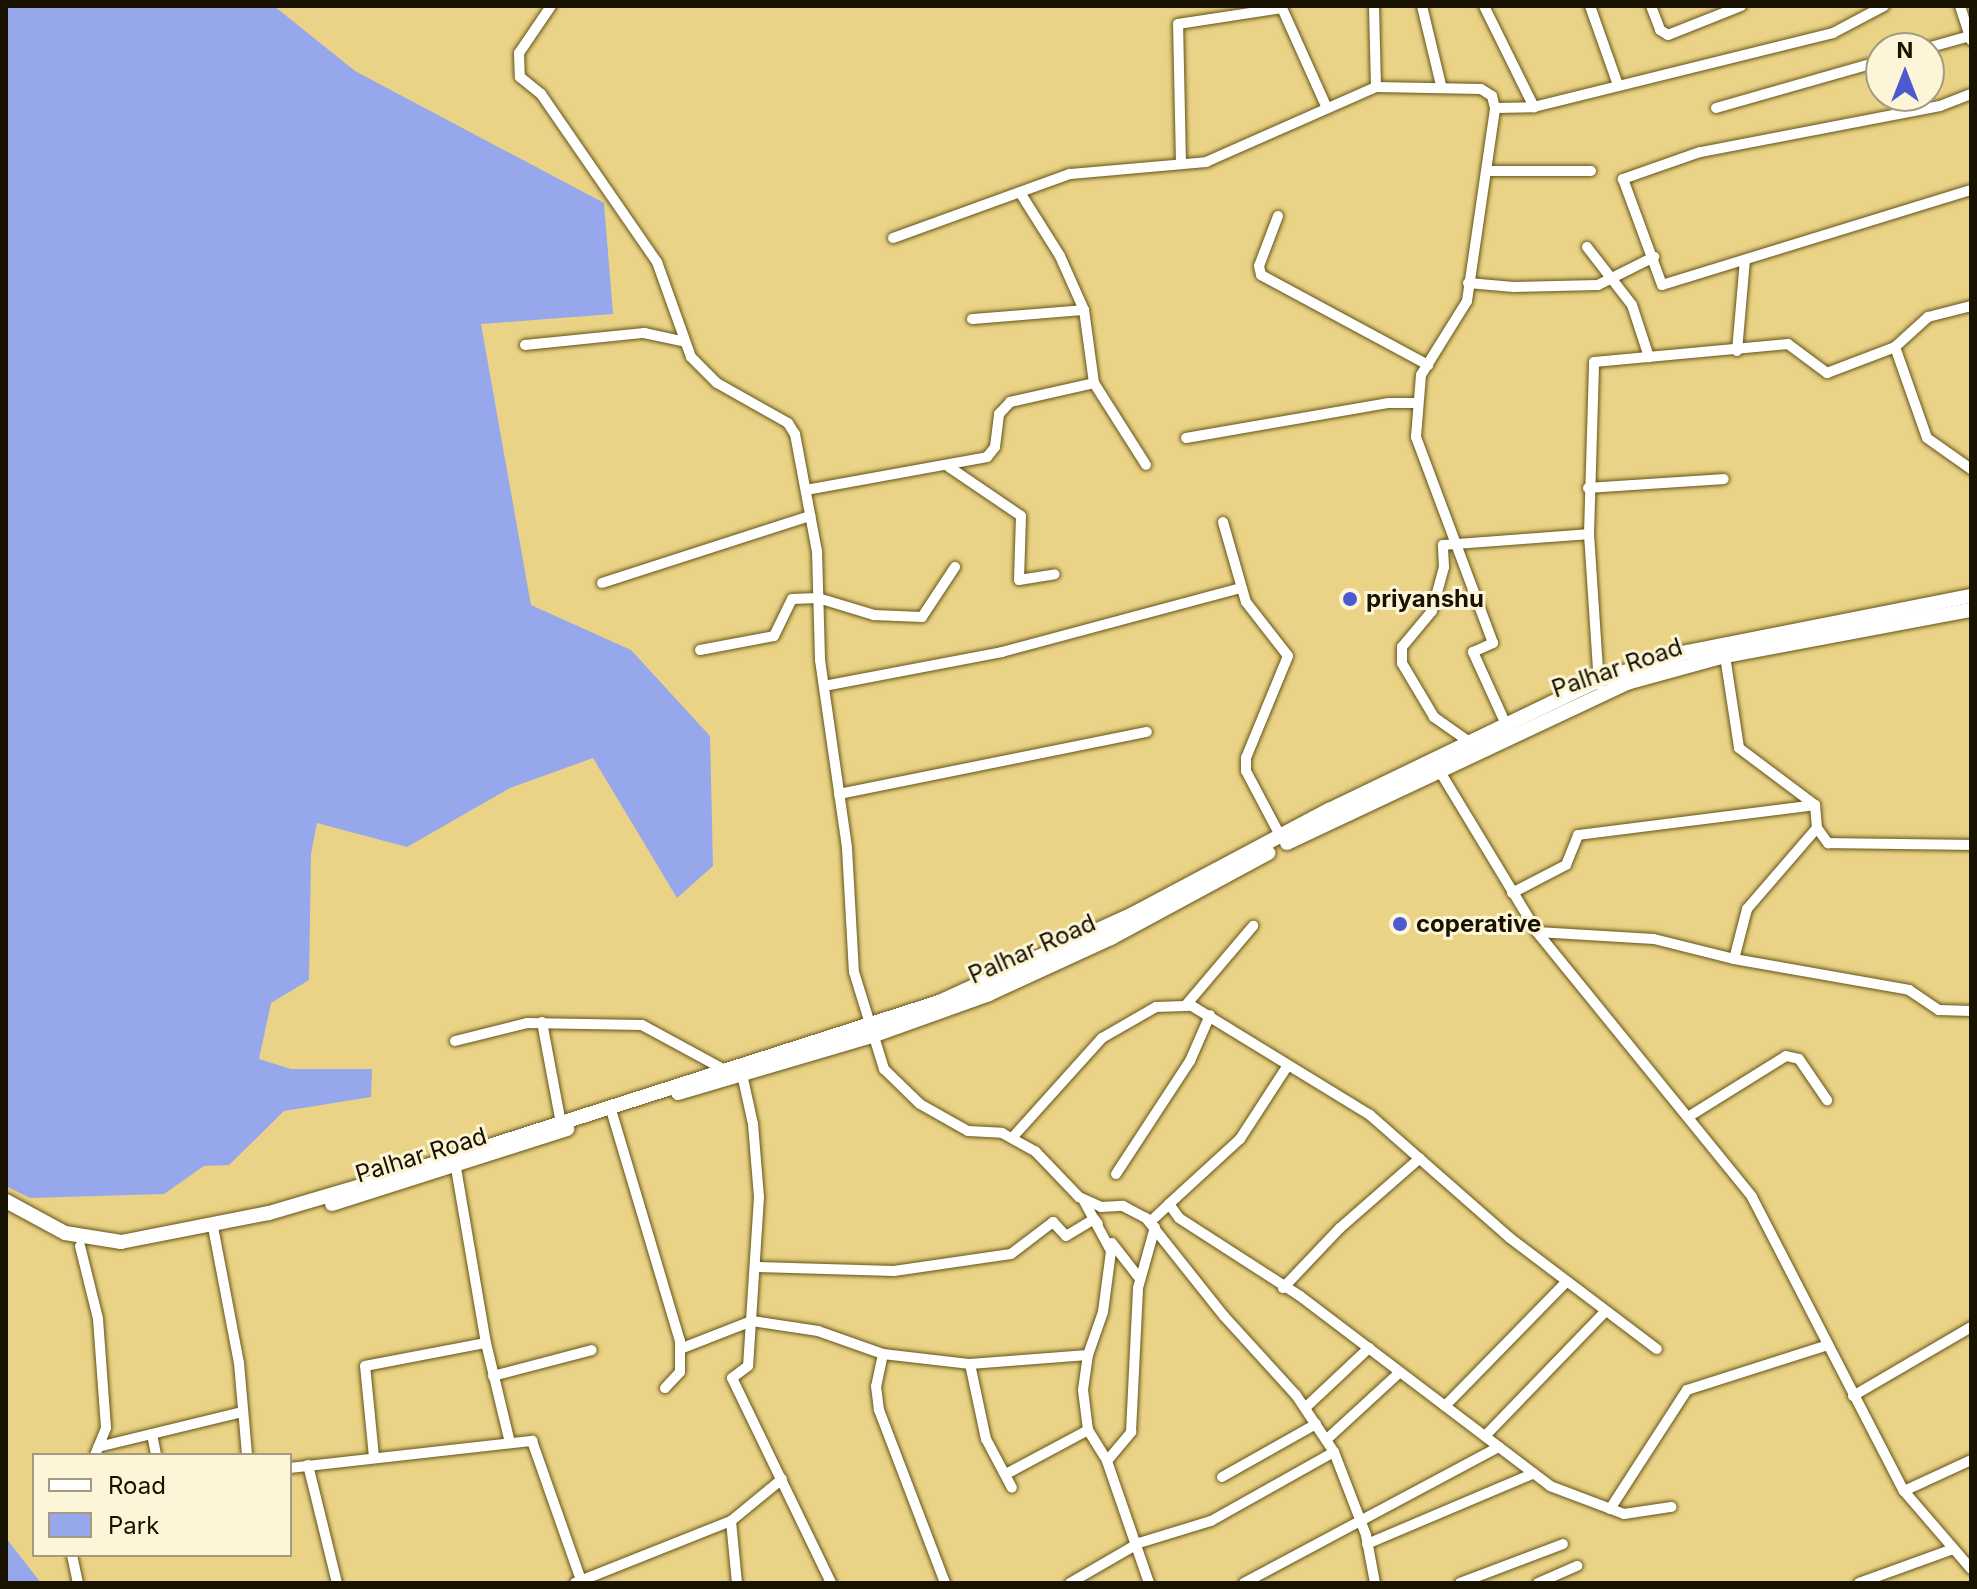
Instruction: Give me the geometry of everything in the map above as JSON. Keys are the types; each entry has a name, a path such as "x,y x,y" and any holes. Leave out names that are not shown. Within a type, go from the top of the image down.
{"main road":[{"name":"Palhar Road","path":"1282,840 1439,770 1508,728 1599,686 1687,652 1971,596"},
{"name":"Palhar Road","path":"1599,686 1725,656 1971,610"},
{"name":"Palhar Road","path":"214,1231 742,1074 871,1031 1037,961 1282,840 1468,741 1508,728"},
{"name":"Palhar Road","path":"81,1243 130,1251 456,1168 561,1126 723,1069 871,1031"},
{"path":"6,1201 81,1243"},
{"path":"6,1210 81,1243"}],"street":[{"path":"551,6 519,53 516,66 550,107 657,262 677,305 683,341 717,383 788,423 795,434 810,516 854,972 884,1069 920,1104 968,1131 1002,1133 1035,1151 1083,1199 1111,1251 1111,1273 1088,1355 1083,1390 1088,1430 1107,1461 1139,1543 1149,1583"},
{"path":"1374,6 1376,87"},
{"path":"1422,6 1441,85"},
{"path":"1484,6 1534,107"},
{"path":"1590,6 1618,85"},
{"path":"1651,6 1660,30 1668,35 1741,6"},
{"path":"1495,108 1534,107 1833,33 1884,6"},
{"path":"1181,164 1178,24 1282,8 1327,108"},
{"path":"1945,44 1970,38 1965,13"},
{"path":"1716,108 1865,66"},
{"path":"893,238 1070,174 1206,162 1376,87 1441,85 1487,90 1495,108 1489,171 1467,301 1428,365 1416,403 1416,437 1493,643 1473,652 1508,728"},
{"path":"1971,94 1940,106 1700,152 1623,179 1662,285 1971,190"},
{"path":"1489,171 1591,171"},
{"path":"1021,194 1060,256 1084,310 1094,383 1146,465"},
{"path":"1278,216 1259,266 1261,275 1428,365"},
{"path":"1587,247 1632,305 1649,357"},
{"path":"1468,283 1562,287 1611,280 1654,257"},
{"path":"1737,351 1745,260"},
{"path":"1599,686 1588,488 1594,362 1793,345 1824,373 1895,347 1928,317 1971,306"},
{"path":"972,319 1084,310"},
{"path":"525,345 644,333 683,341"},
{"path":"1895,347 1927,438 1971,469"},
{"path":"806,490 949,467 987,457 995,447 999,414 1010,402 1094,383"},
{"path":"1186,438 1389,403 1416,403"},
{"path":"949,467 1021,516 1019,580 1055,574"},
{"path":"1588,488 1724,479"},
{"path":"602,583 810,516"},
{"path":"1223,522 1241,588 1261,627 1288,656 1246,758 1246,771 1282,840"},
{"path":"1468,741 1460,731 1434,717 1402,663 1402,647 1432,611 1444,567 1443,545 1455,541 1589,534"},
{"path":"700,650 774,636 792,599 818,598 874,615 922,617 955,567"},
{"path":"824,686 1002,652 1241,588"},
{"path":"1725,656 1739,748 1815,805 1817,828 1836,846 1971,845"},
{"path":"839,794 1147,732"},
{"path":"1439,770 1537,932 1752,1197 1904,1491 1971,1569"},
{"path":"1512,893 1566,865 1578,835 1815,805"},
{"path":"1734,959 1747,909 1817,828"},
{"path":"1186,1005 1253,926"},
{"path":"1537,932 1654,939 1734,959 1909,990 1939,1010 1971,1011"},
{"path":"1012,1138 1102,1038 1156,1007 1186,1005 1210,1015 1370,1115 1603,1314 1657,1349"},
{"path":"1116,1174 1190,1061 1210,1015"},
{"path":"455,1041 542,1022 642,1025 723,1069"},
{"path":"542,1022 561,1126"},
{"path":"1688,1117 1786,1056 1799,1059 1827,1100"},
{"path":"1107,1461 1131,1432 1132,1340 1140,1279 1152,1225 1169,1204 1240,1139 1288,1065"},
{"path":"742,1074 753,1124 759,1197 757,1267 748,1366 732,1378 831,1583"},
{"path":"612,1113 680,1349 680,1372 665,1388"},
{"path":"1283,1288 1340,1228 1420,1158"},
{"path":"456,1168 486,1343 510,1443"},
{"path":"1083,1199 1101,1207 1123,1206 1152,1225 1305,1408 1334,1452 1360,1520 1375,1583"},
{"path":"1169,1204 1179,1218 1369,1348 1550,1486 1624,1514 1671,1507"},
{"path":"757,1267 909,1269 1011,1254 1053,1222 1066,1236 1094,1219"},
{"path":"1094,1219 1140,1279"},
{"path":"214,1231 230,1304 247,1453"},
{"path":"81,1243 98,1319 106,1428 97,1451"},
{"path":"1445,1406 1565,1283"},
{"path":"1485,1436 1603,1314"},
{"path":"680,1349 752,1321 818,1331 883,1354 970,1364 1088,1355"},
{"path":"1853,1396 1971,1327"},
{"path":"374,1457 365,1366 486,1343"},
{"path":"1610,1509 1687,1390 1828,1345"},
{"path":"1305,1408 1369,1348"},
{"path":"493,1376 592,1350"},
{"path":"883,1354 876,1386 879,1410 942,1582"},
{"path":"970,1364 986,1439 1012,1488"},
{"path":"1326,1440 1400,1372"},
{"path":"97,1451 243,1412"},
{"path":"1222,1477 1316,1424"},
{"path":"1006,1474 1088,1430"},
{"path":"152,1434 156,1453"},
{"path":"292,1468 535,1442 579,1582 731,1521 782,1479"},
{"path":"1244,1583 1499,1447"},
{"path":"1070,1583 1139,1543 1211,1521 1334,1452"},
{"path":"1904,1491 1971,1460"},
{"path":"308,1465 337,1583"},
{"path":"1367,1544 1534,1473"},
{"path":"731,1521 737,1583"},
{"path":"1460,1583 1563,1544"},
{"path":"1859,1583 1953,1549"},
{"path":"72,1557 78,1583"},
{"path":"1538,1583 1577,1566"}],"green space":[{"path":"6,6 274,6 355,71 604,203 613,314 481,324 531,605 631,650 710,736 713,866 677,898 593,758 510,788 407,847 317,823 311,854 309,980 271,1003 259,1059 291,1069 372,1069 371,1097 284,1111 229,1165 204,1166 164,1194 30,1198 6,1186"},
{"path":"6,1538 41,1583 6,1583"}],"place":[{"name":"priyanshu","path":"1350,599"},
{"name":"coperative","path":"1400,924"}]}
